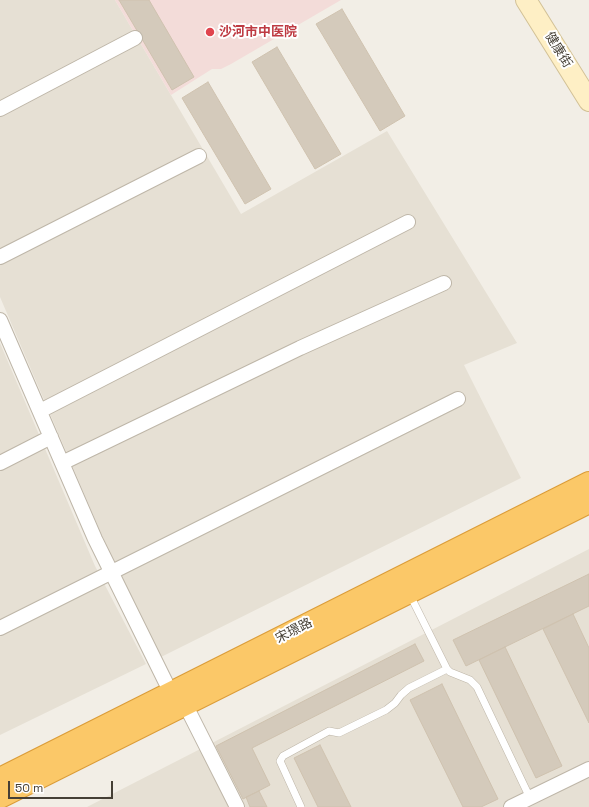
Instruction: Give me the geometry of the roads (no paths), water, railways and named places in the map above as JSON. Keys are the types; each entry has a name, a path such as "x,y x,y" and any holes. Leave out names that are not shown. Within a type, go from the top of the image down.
{"highway":[{"name":"宋璟路","path":"0,797 178,698 589,483"},
{"name":"宋璟路","path":"0,779 408,592 589,502"}],"main road":[{"name":"健康街","path":"526,0 589,101"}],"street":[{"path":"0,109 135,38"},
{"path":"0,258 199,156"},
{"path":"40,411 408,222"},
{"path":"62,463 300,348 444,282"},
{"path":"0,320 111,574 237,807"},
{"path":"0,628 111,574 458,399"},
{"path":"0,463 51,437"},
{"path":"511,807 589,769"}],"lane":[{"path":"408,592 447,669 450,672 470,680 477,687 530,798"},
{"path":"301,807 280,761 283,756 329,731 339,733 386,710 410,688 447,669"}],"place":[{"name":"沙河市中医院","path":"210,32"}]}
